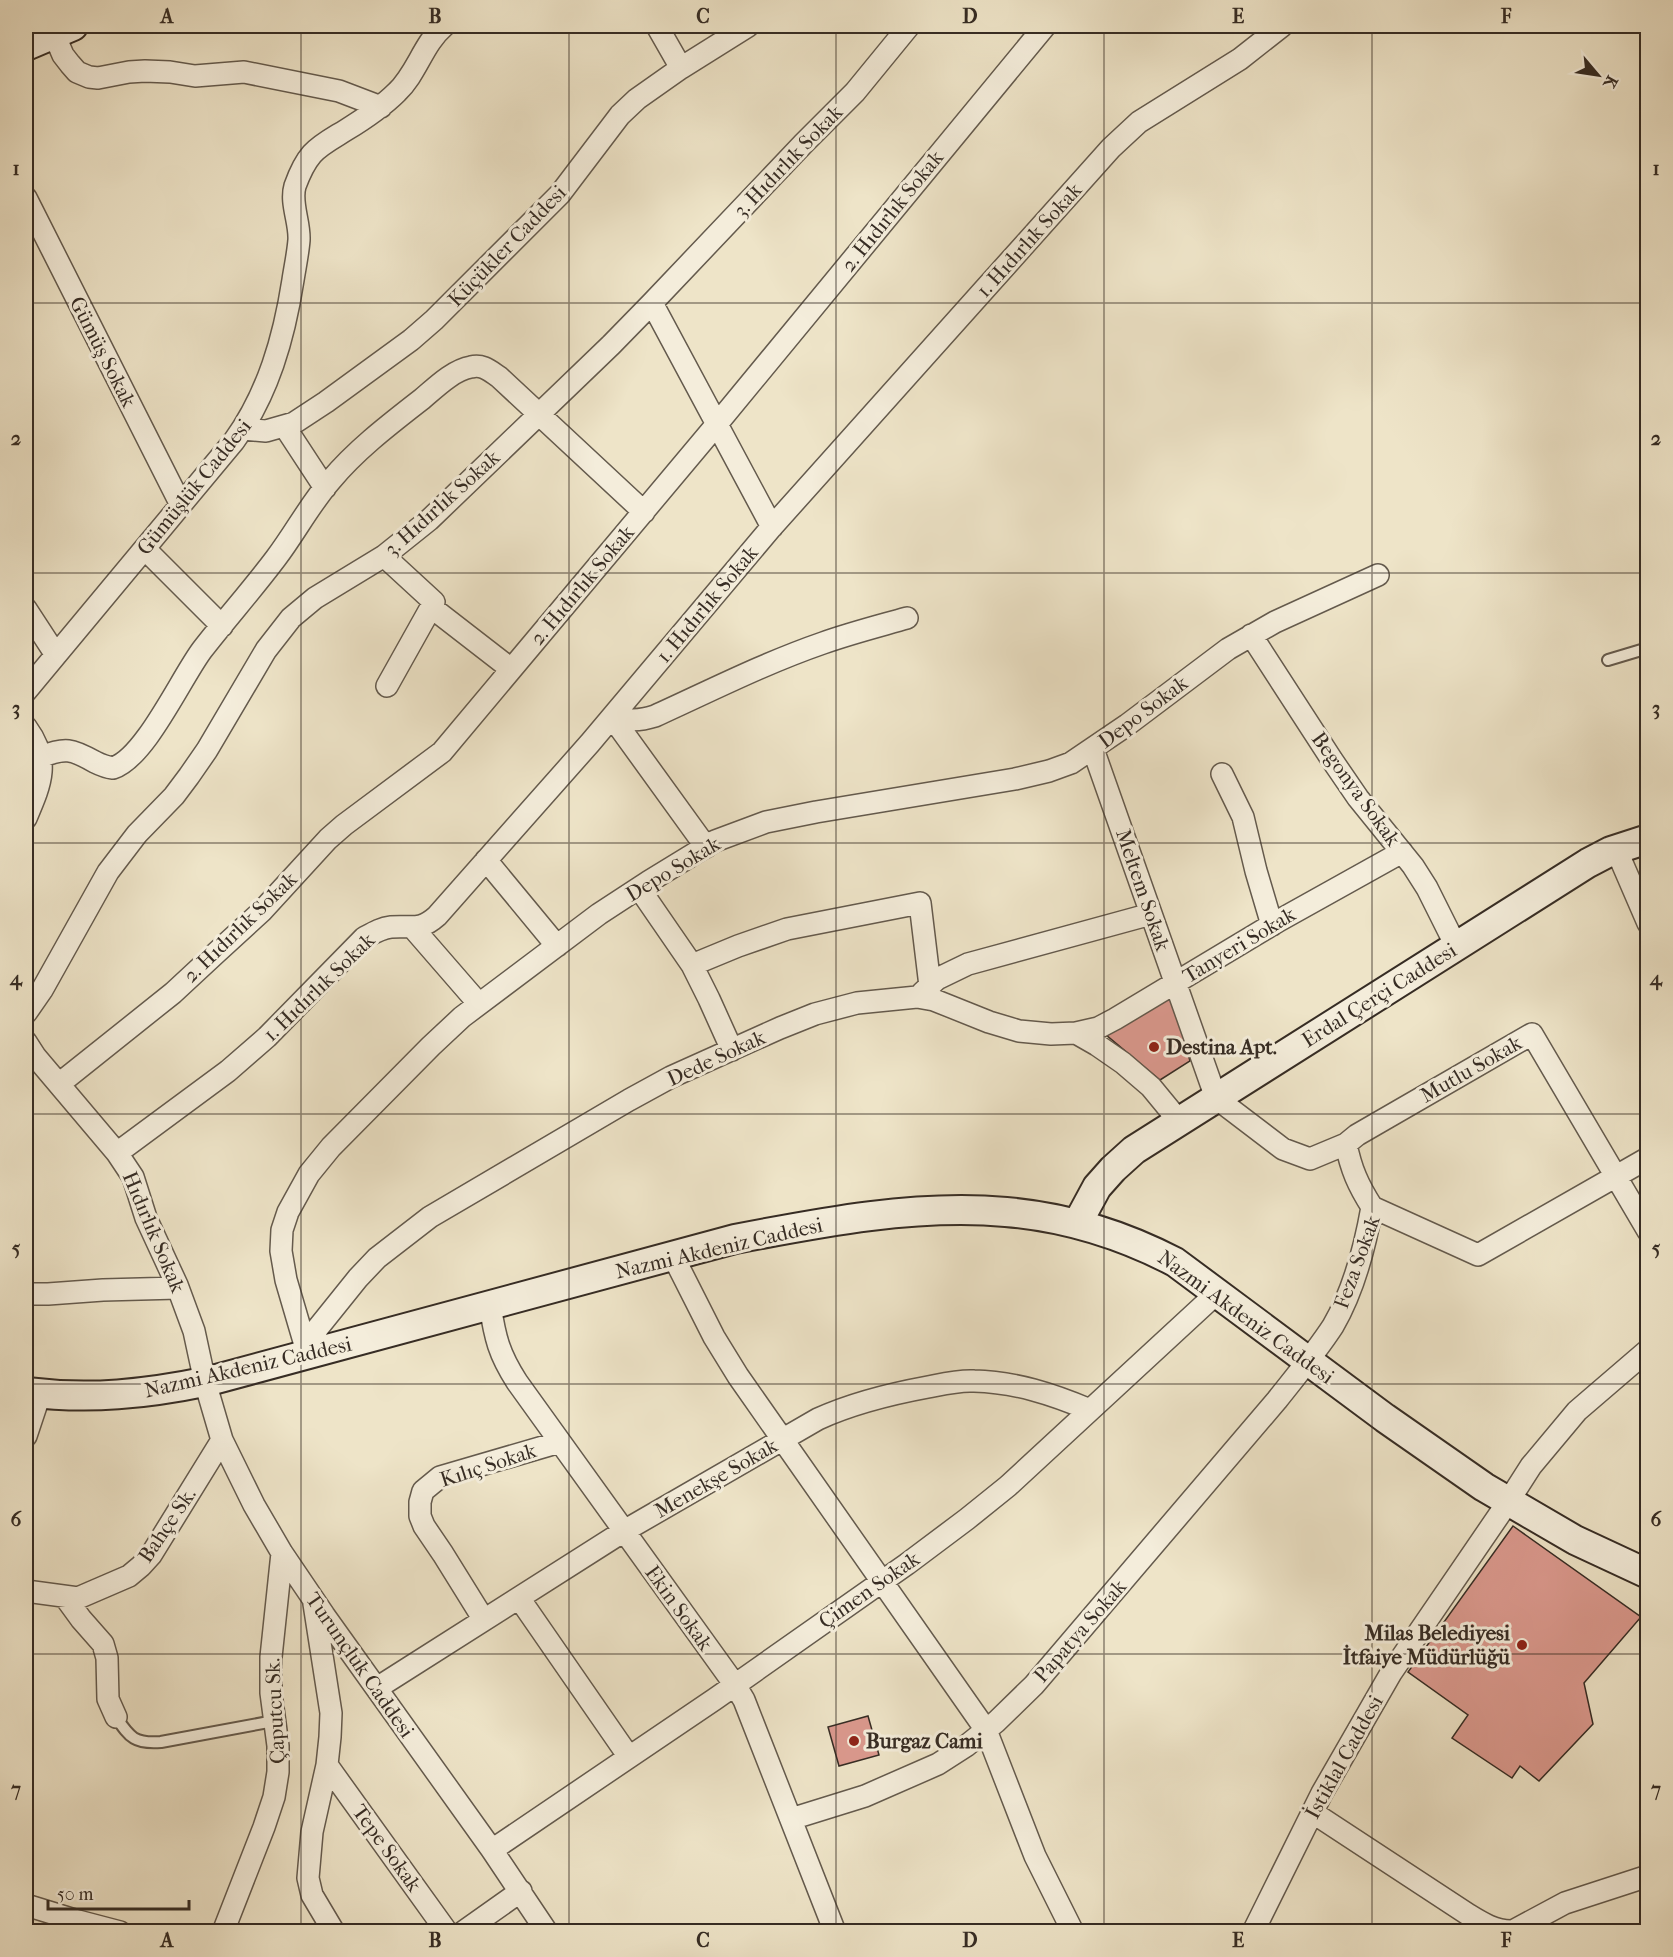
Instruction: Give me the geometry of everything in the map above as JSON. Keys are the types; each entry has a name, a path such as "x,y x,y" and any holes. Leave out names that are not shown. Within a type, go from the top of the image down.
{"street":[{"name":"Gümüşlük Caddesi","path":"26,691 243,429 266,386 290,299 299,238 293,200 294,189 299,178 312,154 381,107 407,81 433,36 444,26"},
{"path":"657,26 681,68"},
{"name":"Küçükler Caddesi","path":"243,429 266,431 285,427 326,402 411,340 435,320 560,194 620,115 637,99 748,26"},
{"name":"3. Hıdırlık Sokak","path":"26,1013 42,990 108,872 123,850 174,796 189,776 207,750 266,650 291,618 315,598 384,556 429,520 652,303 855,92 909,26"},
{"name":"1. Hıdırlık Sokak","path":"117,1153 236,1064 267,1037 364,938 382,929 422,927 430,922 612,717 772,527 1128,131 1240,59 1282,26"},
{"name":"2. Hıdırlık Sokak","path":"59,1084 173,993 261,911 344,825 442,752 717,424 1040,27"},
{"path":"26,46 64,30 63,55 77,72 88,77 98,78 145,71 195,76 244,72 322,86 381,107"},
{"name":"Gümüş Sokak","path":"26,198 181,505"},
{"path":"652,303 772,527"},
{"path":"41,757 58,750 72,750 108,768 122,763 152,730 197,658 269,567 325,488 351,459 385,429 435,388 462,370 470,367 487,368 644,512"},
{"path":"285,427 325,488"},
{"path":"145,549 222,626"},
{"path":"384,556 434,602 387,686"},
{"name":"Depo Sokak","path":"308,1355 286,1280 281,1251 282,1230 288,1212 318,1160 431,1046 479,1004 557,946 639,888 715,841 766,822 1015,779 1071,763 1127,725 1204,666 1251,635 1314,603 1378,575"},
{"path":"431,607 511,669"},
{"path":"26,609 56,655"},
{"path":"612,717 637,721 655,716 802,651 907,618"},
{"name":"Begonya Sokak","path":"1251,635 1332,760 1377,823 1413,866 1427,888 1456,946"},
{"path":"612,717 706,847"},
{"path":"26,727 41,757 39,783 26,818"},
{"name":"Meltem Sokak","path":"1093,749 1216,1098"},
{"path":"1222,774 1243,817 1272,925"},
{"name":"Erdal Çerçi Caddesi","path":"1077,1224 1098,1187 1134,1149 1588,863 1616,849 1647,838"},
{"path":"1616,849 1647,923"},
{"name":"Tanyeri Sokak","path":"1076,1033 1098,1028 1115,1019 1272,925 1402,852"},
{"path":"486,860 557,946"},
{"path":"639,888 692,965 732,1050"},
{"path":"692,965 787,929 920,903 923,991"},
{"path":"923,991 951,971 968,964 1151,914"},
{"path":"413,928 479,1004"},
{"name":"Dede Sokak","path":"308,1355 317,1329 358,1278 377,1258 420,1224 628,1100 671,1077 780,1028 815,1014 857,1003 923,991 934,1000 989,1022 1019,1031 1052,1034 1076,1033"},
{"path":"1076,1033 1123,1063 1150,1088 1179,1121"},
{"name":"Mutlu Sokak","path":"1216,1098 1283,1149 1310,1159 1346,1144 1532,1034 1647,1231"},
{"name":"Hıdırlık Sokak","path":"26,1042 35,1056 117,1153 133,1177 146,1218 178,1288 194,1331 204,1382"},
{"path":"1346,1144 1350,1166 1358,1185 1372,1207"},
{"path":"1615,1176 1647,1158"},
{"name":"Feza Sokak","path":"1308,1361 1333,1324 1346,1297 1367,1235 1372,1207 1479,1255 1615,1176"},
{"name":"Nazmi Akdeniz Caddesi","path":"33,1393 128,1395 204,1382 735,1239 812,1224 961,1210 1006,1212 1077,1224 1115,1235 1147,1247 1175,1262 1385,1418 1508,1502 1575,1540 1647,1574"},
{"path":"673,1256 714,1337 738,1376 986,1730 1035,1856 1073,1932"},
{"path":"26,1294 178,1288"},
{"name":"Çimen Sokak","path":"492,1850 735,1685 967,1519 1008,1486 1217,1293"},
{"name":"Ekin Sokak","path":"490,1305 495,1337 502,1359 744,1700 835,1932"},
{"name":"İstiklal Caddesi","path":"1252,1932 1312,1812 1391,1673 1531,1466 1577,1411 1647,1350"},
{"name":"Papatya Sokak","path":"790,1819 865,1797 938,1764 986,1730 1017,1703 1308,1361"},
{"name":"Menekşe Sokak","path":"376,1689 624,1531 826,1416 870,1400 938,1385 972,1381 1031,1389 1054,1395 1090,1410"},
{"name":"Turunçluk Caddesi","path":"204,1382 222,1440 254,1505 282,1553 492,1850 547,1932"},
{"path":"26,1436 33,1393"},
{"name":"Bahçe Sk.","path":"26,1591 78,1598 129,1576 151,1555 222,1440"},
{"name":"Kılıç Sokak","path":"484,1620 424,1526 420,1516 423,1491 440,1477 560,1442"},
{"name":"Çaputcu Sk.","path":"223,1932 274,1797 278,1772 278,1746 271,1693 271,1657 282,1553"},
{"path":"65,1597 103,1644 108,1658 108,1699 116,1717"},
{"path":"519,1598 629,1757"},
{"path":"314,1601 330,1713 327,1764 312,1832 308,1878 312,1895 334,1932"},
{"name":"Tepe Sokak","path":"327,1764 447,1932"},
{"path":"1312,1812 1469,1916 1489,1927 1504,1931 1511,1931 1565,1903 1647,1876"},
{"path":"463,1932 520,1891"},
{"path":"26,1905 76,1926 120,1932"}],"lane":[{"path":"1608,660 1647,648"},
{"path":"116,1717 128,1735 149,1743 274,1721"}],"building":[{"path":"598,26 620,26 620,30 598,29"},
{"name":"Destina Apt.","path":"1172,995 1190,1061 1160,1080 1105,1034"},
{"name":"Milas Belediyesi İtfaiye Müdürlüğü","path":"1513,1526 1641,1617 1584,1683 1593,1724 1539,1781 1520,1766 1512,1778 1452,1738 1468,1715 1408,1672"},
{"name":"Burgaz Cami","path":"868,1716 879,1755 839,1766 828,1727"}],"place":[{"name":"Destina Apt.","path":"1154,1047"},
{"name":"Milas Belediyesi İtfaiye Müdürlüğü","path":"1522,1645"},
{"name":"Burgaz Cami","path":"854,1741"}]}
